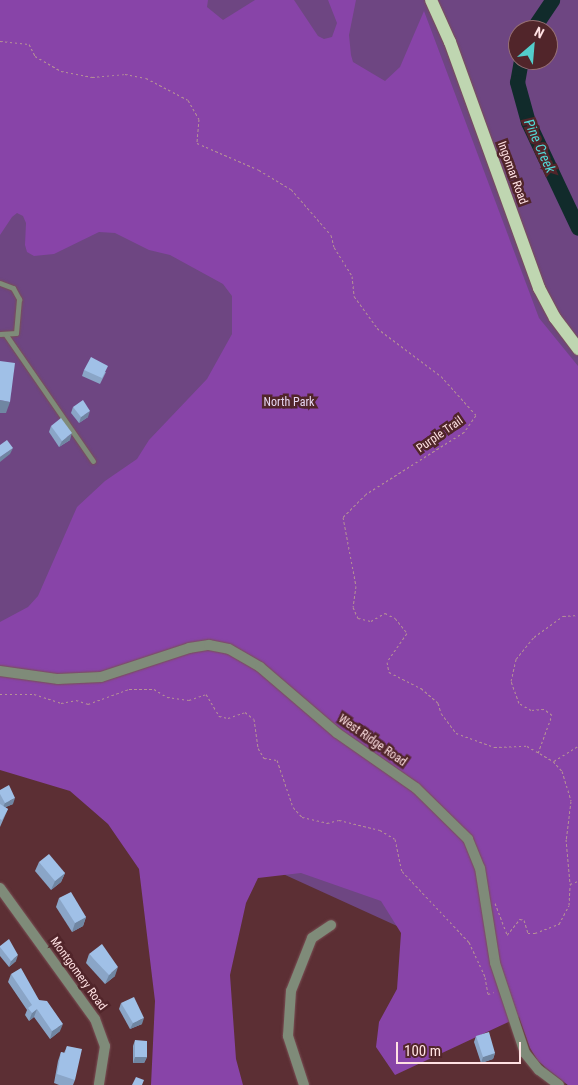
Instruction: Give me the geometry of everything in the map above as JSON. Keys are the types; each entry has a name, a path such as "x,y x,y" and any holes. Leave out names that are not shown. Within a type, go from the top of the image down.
{"main road":[{"name":"Ingomar Road","path":"431,0 450,42 539,288 555,318 578,349"}],"street":[{"name":"West Ridge Road","path":"0,671 72,680 113,675 199,646 220,646 238,653 260,667 337,733 416,788 453,821 476,854 500,980 525,1053 539,1070 559,1085"},
{"name":"Montgomery Road","path":"0,888 95,1019 105,1046 99,1085"},
{"path":"304,1085 288,1036 291,991 312,938 331,925"}],"lane":[{"path":"0,283 13,288 19,296 17,331 12,335 3,334"},
{"path":"3,334 94,461"}],"path":[{"name":"Purple Trail","path":"0,41 29,44 35,56 61,71 92,76 125,74 146,78 188,100 199,119 197,143 259,170 291,189 331,235 334,247 352,276 354,296 377,328 441,376 464,399 476,415 470,426 362,497 343,516 356,586 353,607 358,618 371,621 385,613 395,618 407,633 387,662 389,672 421,688 438,703 441,713 456,732 494,748 527,746 553,761"},
{"path":"538,753 552,715 544,709 531,710 519,703 511,681 516,659 534,637 563,616 578,615"},
{"path":"0,694 20,692 61,703 76,700 88,704 130,689 154,688 167,698 189,700 206,694 219,716 228,718 245,712 254,719 258,748 264,758 277,760 293,807 302,817 326,823 339,820 380,830 395,839 402,871 469,942 485,977 488,994 492,995 500,980"},
{"path":"485,902 492,901 498,906 502,928 507,935 520,919 524,920 528,933 535,933 559,924 569,905 570,884 566,839 571,801 562,771 553,761 578,746"},
{"path":"570,884 578,881"}],"green space":[{"name":"North Park","path":"0,0 578,0 578,1085 568,1085 546,1069 531,1048 542,992 0,745"},
{"name":"North Park","path":"0,0 208,0 207,7 223,20 255,0 294,0 318,36 324,39 332,37 337,23 328,0 356,0 349,35 353,62 385,81 400,67 424,11 539,318 578,366 578,1085 568,1085 538,1061 530,1048 519,1017 395,1075 376,1047 379,1022 397,989 401,933 381,901 301,873 258,878 246,903 230,975 236,1059 243,1085 151,1085 155,1001 139,869 108,824 70,791 0,770 0,622 28,607 38,596 77,507 105,481 137,459 149,440 207,379 232,334 232,296 223,284 170,255 149,250 115,233 99,232 54,254 34,256 27,252 25,245 26,223 23,216 17,213 12,217 0,235"}],"building":[{"path":"91,357 108,366 102,378 84,370"},
{"path":"0,361 15,363 10,402 0,400"},
{"path":"83,400 90,411 81,417 73,407"},
{"path":"61,418 72,433 62,441 51,426"},
{"path":"7,440 13,448 0,457 0,445"},
{"path":"9,785 15,798 5,803 0,790"},
{"path":"0,804 8,809 2,820 0,819"},
{"path":"49,854 65,873 55,881 39,862"},
{"path":"71,892 86,917 75,923 59,898"},
{"path":"9,939 18,955 11,961 0,947"},
{"path":"102,944 118,967 109,975 89,954"},
{"path":"21,968 39,1000 47,1001 63,1024 52,1031 37,1009 32,1013 28,1008 32,1005 11,974"},
{"path":"134,997 144,1018 133,1023 121,1003"},
{"path":"489,1032 495,1053 483,1057 476,1036"},
{"path":"135,1040 147,1041 147,1057 135,1057"},
{"path":"67,1046 82,1049 75,1080 57,1074 61,1052 65,1053"},
{"path":"136,1077 144,1080 142,1085 132,1085"}],"waterway":[{"name":"Pine Creek","path":"539,20 552,0"},
{"name":"Pine Creek","path":"519,70 517,82 528,122 578,228"}]}
